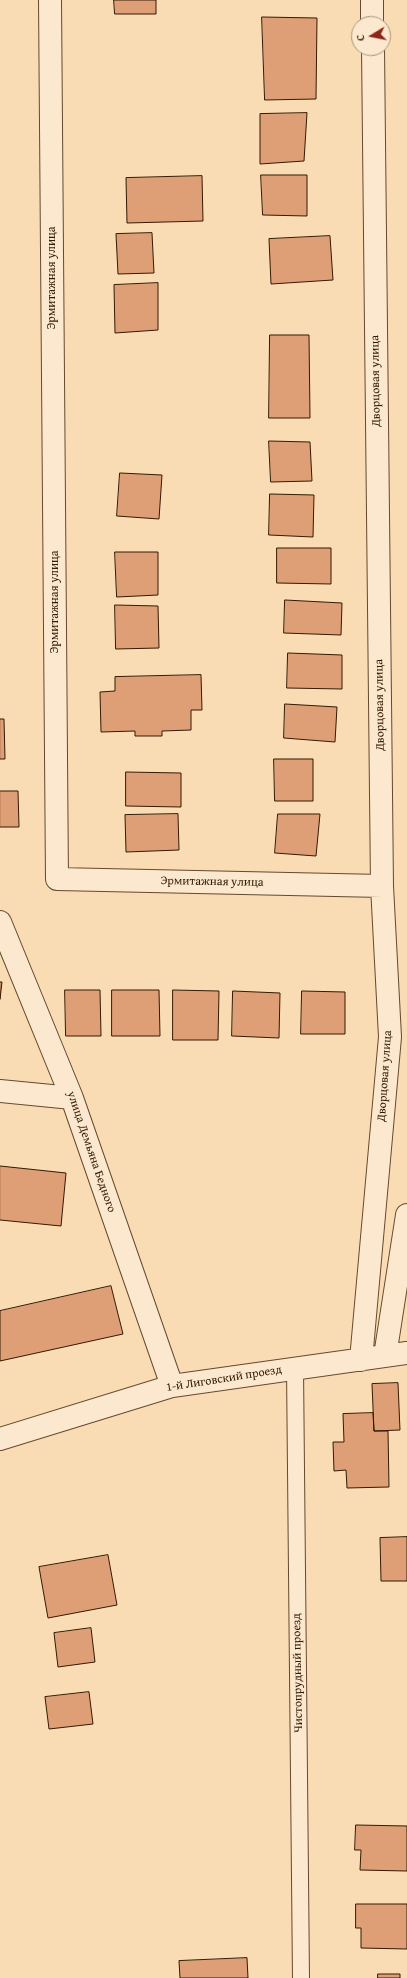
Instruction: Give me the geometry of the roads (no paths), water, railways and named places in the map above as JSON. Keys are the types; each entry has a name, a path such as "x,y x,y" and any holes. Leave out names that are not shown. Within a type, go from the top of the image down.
{"street":[{"name":"Эрмитажная улица","path":"50,0 57,878 382,886"},
{"path":"372,0 372,16"},
{"name":"Дворцовая улица","path":"361,1360 390,1037 382,886 373,56"},
{"name":"улица Демьяна Бедного","path":"0,922 72,1098 172,1386"},
{"path":"0,1091 72,1098"},
{"path":"385,1356 407,1215"},
{"name":"1-й Лиговский проезд","path":"0,1439 172,1386 407,1353"}],"lane":[{"name":"Чистопрудный проезд","path":"295,1368 301,1978"}]}
